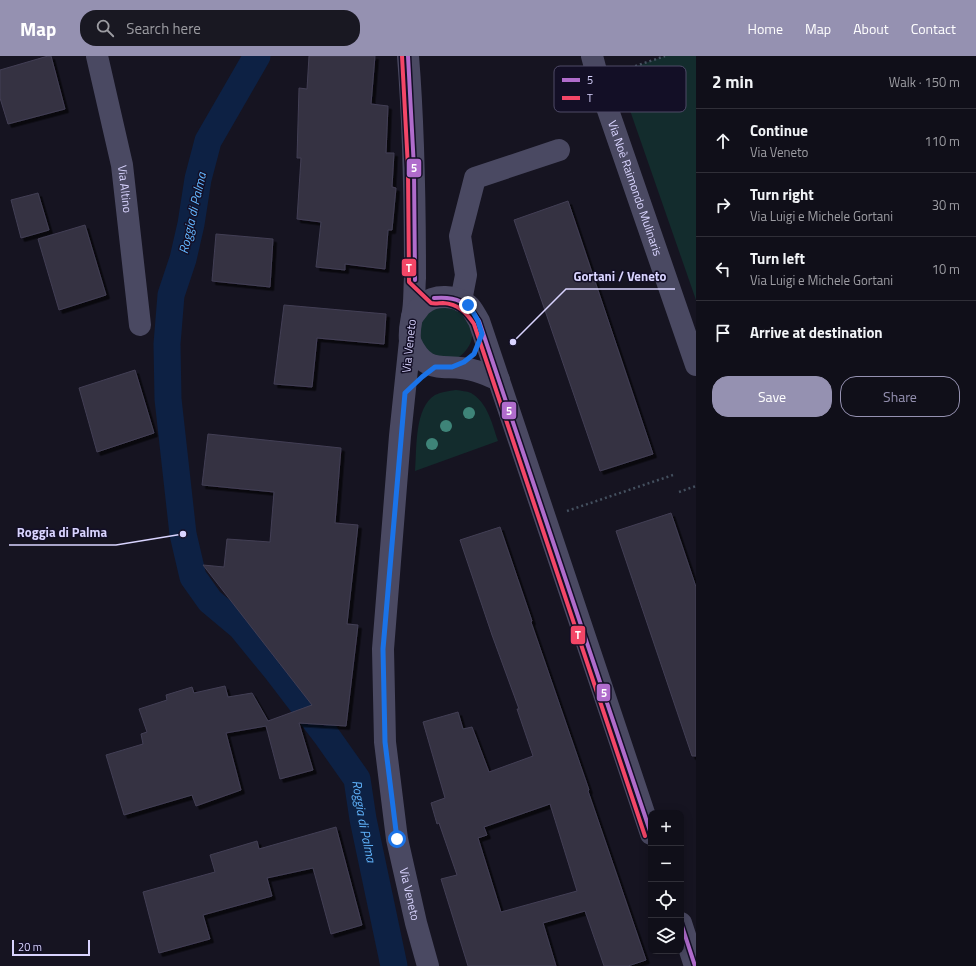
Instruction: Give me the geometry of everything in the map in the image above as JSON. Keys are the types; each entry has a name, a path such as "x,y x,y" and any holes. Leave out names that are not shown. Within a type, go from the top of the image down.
{"street":[{"name":"Via Altino","path":"97,56 122,166 140,325"},
{"name":"Via Veneto","path":"408,56 412,116 415,207 415,280 412,317 409,328 410,341 383,649 385,742 397,839 416,924 428,966"},
{"path":"592,56 595,66"},
{"name":"Via Noè Raimondo Mulinaris","path":"609,112 696,365"},
{"path":"461,301 466,276 460,236 475,178 559,150"},
{"path":"415,280 434,298"},
{"path":"412,317 423,304 434,298 445,297 461,301 472,310 478,321 648,825"},
{"path":"405,393 422,377 444,367 464,362 474,354 482,334"},
{"path":"410,341 415,353 424,362 444,367 475,370 499,380"},
{"path":"684,933 695,966"}],"path":[{"path":"635,66 664,56"},
{"path":"567,512 673,475"},
{"path":"679,492 696,486"}],"green space":[{"path":"665,56 696,56 696,300 631,112 686,112 686,66 637,66"},
{"path":"448,305 466,316 472,335 469,346 463,354 451,361 443,361 423,351 417,327 426,312"},
{"path":"456,390 471,393 482,402 489,414 498,441 415,471 418,430 423,409 428,401 435,395 442,392"}],"building":[{"path":"51,56 65,109 8,124 0,98 0,70"},
{"path":"309,56 375,56 371,104 388,106 386,153 394,153 392,187 396,188 392,230 388,230 385,269 345,264 345,270 316,267 321,222 297,219 301,158 297,158 299,88 307,89"},
{"path":"38,193 49,230 21,238 11,200"},
{"path":"568,201 653,454 600,471 514,220"},
{"path":"85,225 106,295 59,310 38,239"},
{"path":"216,234 273,239 270,287 212,281"},
{"path":"284,305 386,314 384,344 317,338 312,387 274,384"},
{"path":"135,370 154,433 97,452 79,388"},
{"path":"208,434 341,448 335,523 358,525 347,624 358,625 346,726 299,723 313,770 280,779 266,726 226,733 241,790 196,806 192,795 124,815 106,755 143,744 141,734 147,732 139,709 167,700 166,695 192,687 194,693 225,686 228,697 252,693 268,721 312,705 203,565 224,567 227,539 270,542 274,492 202,485"},
{"path":"671,513 696,587 696,756 692,756 616,531"},
{"path":"500,527 646,960 628,966 604,966 585,911 543,923 556,966 468,966 441,879 457,875 439,823 437,824 431,803 445,798 423,722 458,712 463,729 472,727 489,772 533,756 517,709 519,709 460,540","holes":["550,804 577,891 501,912 478,838 487,835 484,827"]},
{"path":"336,827 362,925 331,934 313,868 267,878 272,896 203,915 210,939 159,953 143,892 215,872 210,855 257,841 259,849"}],"waterway":[{"name":"Roggia di Palma","path":"257,56 208,141 198,179 191,224 183,259 171,295 167,344 168,399 183,534 193,577 210,601 241,627 326,735 357,779 363,819 394,966"}],"transit line":[{"name":"T","path":"402,56 408,168 409,282 431,303 453,305 465,312 474,324 645,836"},
{"name":"5","path":"408,56 414,168 415,280"},
{"name":"5","path":"434,298 449,298 461,302 475,314 479,321 648,825"},
{"name":"5","path":"684,932 695,966"}],"place":[{"name":"Gortani / Veneto","path":"513,342"},
{"name":"Roggia di Palma","path":"183,534"}],"route":[{"path":"397,839 385,742 383,649 400,436 405,393 435,367 452,367 464,362 474,354 482,334 478,321 468,305"}]}
